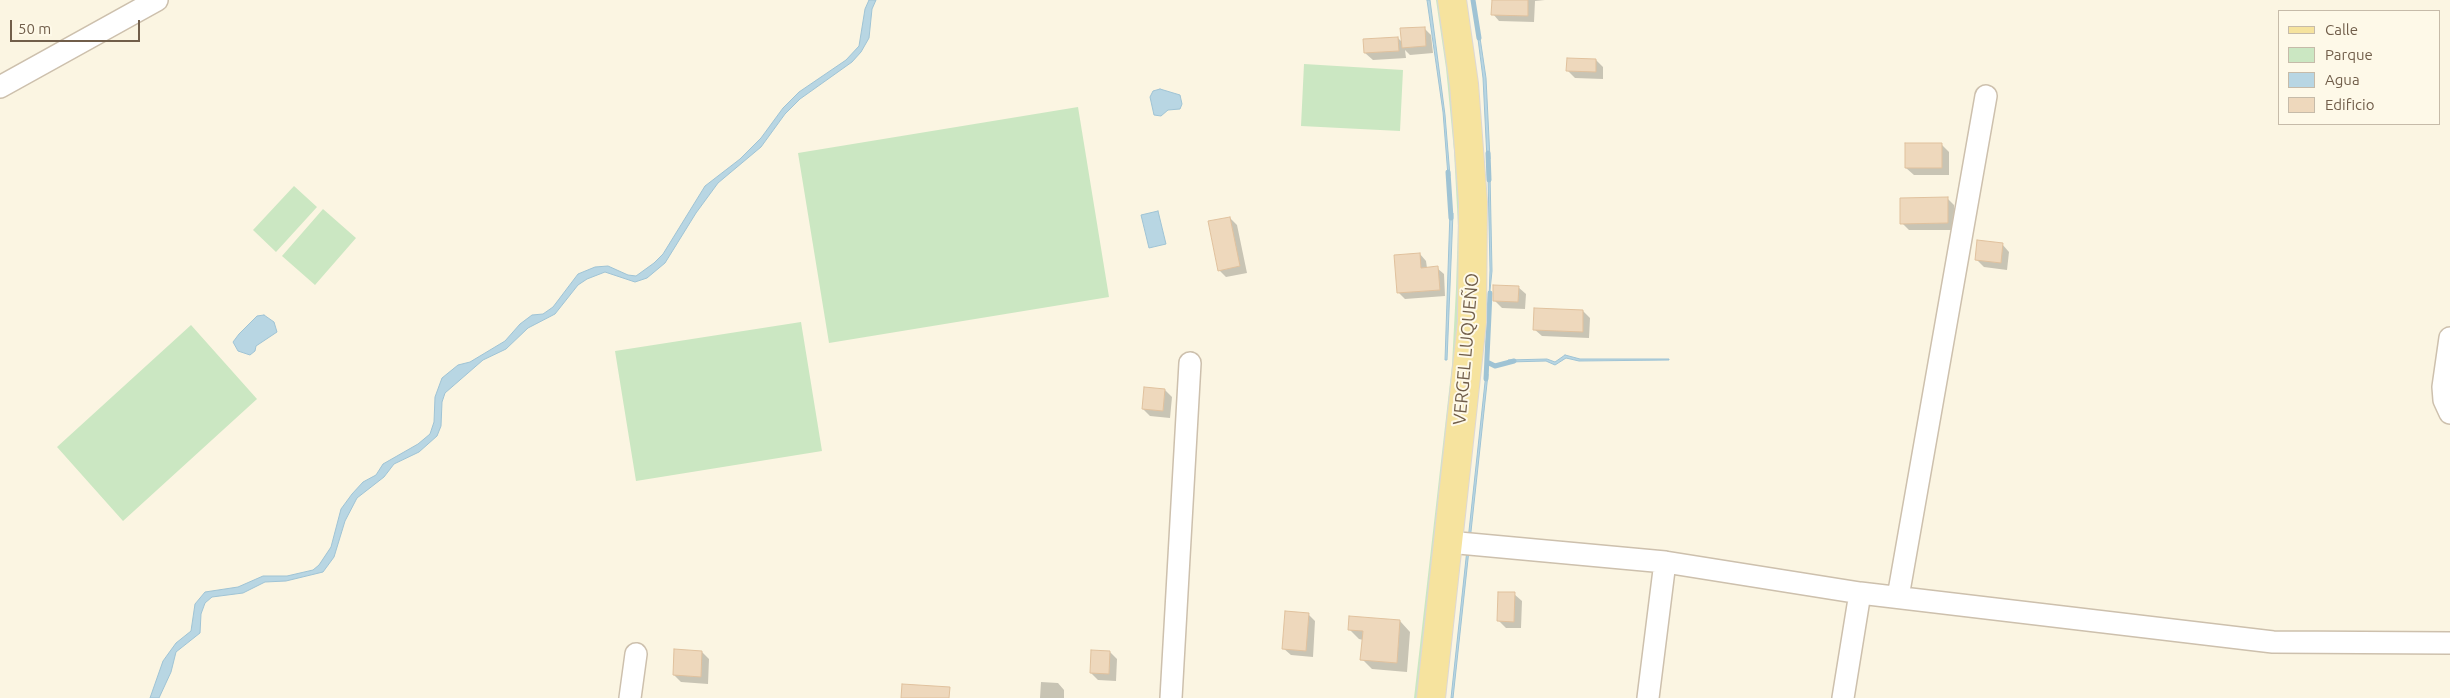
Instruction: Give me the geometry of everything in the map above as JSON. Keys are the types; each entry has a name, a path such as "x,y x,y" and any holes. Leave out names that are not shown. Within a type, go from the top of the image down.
{"main road":[{"name":"VERGEL LUQUEÑO","path":"1431,698 1462,543 1472,322 1473,202 1470,145 1452,0"}],"street":[{"path":"0,87 157,0"},
{"path":"1898,597 1986,96"},
{"path":"2450,338 2442,387 2444,400 2450,413"},
{"path":"1171,698 1190,363"},
{"path":"1462,543 1665,562 1860,593 2272,642 2450,642"},
{"path":"1648,698 1665,562"},
{"path":"1843,698 1860,593"},
{"path":"630,698 636,654"}],"green space":[{"path":"1436,0 1439,0 1450,67 1461,226 1460,289 1455,366 1417,698 1414,698 1452,365 1458,226 1454,151 1446,68"},
{"path":"1304,64 1403,70 1400,131 1301,126"},
{"path":"1078,107 1109,297 829,343 798,153"},
{"path":"294,186 317,207 276,252 253,230"},
{"path":"323,209 356,238 315,285 282,256"},
{"path":"801,322 822,451 636,481 615,351"},
{"path":"191,325 257,399 123,521 57,447"}],"water":[{"path":"869,0 876,0 872,9 869,38 861,52 852,62 800,99 785,114 761,147 718,183 696,213 665,263 647,278 635,282 605,272 587,279 578,285 555,314 528,328 506,349 483,360 445,393 442,402 441,426 437,436 419,452 394,464 384,477 357,498 345,521 334,557 323,572 286,581 265,582 243,593 212,597 205,603 201,614 200,633 176,652 171,672 159,698 150,698 163,661 176,643 191,631 195,604 205,592 238,587 263,576 287,576 313,570 319,565 331,547 341,509 352,494 363,482 376,475 383,464 418,444 430,434 434,422 435,397 442,378 458,365 470,362 505,341 520,324 532,315 543,314 553,307 578,274 595,267 608,266 628,275 636,276 654,263 663,254 705,186 740,159 761,138 783,108 799,92 846,60 859,46 865,9"},
{"path":"1427,0 1430,0 1445,115 1450,176 1448,176 1443,112"},
{"path":"1477,31 1479,31 1486,78 1490,159 1487,159 1483,78"},
{"path":"1160,89 1180,95 1182,104 1180,109 1168,110 1161,116 1154,115 1150,97 1153,91"},
{"path":"1488,174 1490,174 1492,271 1489,300 1490,270"},
{"path":"1158,211 1166,244 1149,248 1141,215"},
{"path":"1450,212 1453,213 1447,360 1445,360"},
{"path":"264,315 274,322 277,332 256,346 255,351 250,355 238,351 233,342 257,316"},
{"path":"1565,355 1580,359 1669,360 1579,361 1566,358 1555,365 1546,361 1509,362 1508,360 1547,359 1555,362"},
{"path":"1486,373 1488,374 1453,698 1451,698"}],"building":[{"path":"1492,0 1528,0 1528,16 1491,15"},
{"path":"1425,27 1426,46 1402,48 1400,28"},
{"path":"1398,37 1399,51 1364,53 1363,39"},
{"path":"1567,58 1596,59 1596,72 1566,71"},
{"path":"1905,143 1942,143 1942,168 1905,168"},
{"path":"1948,197 1948,223 1900,224 1900,198"},
{"path":"1230,217 1240,266 1218,271 1208,221"},
{"path":"1977,240 2003,243 2001,263 1975,260"},
{"path":"1420,253 1421,268 1438,266 1440,290 1397,293 1394,255"},
{"path":"1493,285 1519,286 1518,302 1493,301"},
{"path":"1534,308 1583,310 1583,332 1533,330"},
{"path":"1144,387 1165,389 1163,411 1142,409"},
{"path":"1498,592 1515,592 1514,622 1497,621"},
{"path":"1285,611 1309,613 1306,651 1282,649"},
{"path":"1349,616 1400,620 1397,663 1360,660 1363,631 1348,630"},
{"path":"674,649 702,651 701,677 673,675"},
{"path":"1091,650 1110,651 1109,674 1090,673"},
{"path":"902,684 950,687 949,698 901,698"}],"waterway":[{"path":"1473,0 1479,38"},
{"path":"1488,153 1489,180"},
{"path":"1448,172 1451,218"},
{"path":"1486,379 1490,293"},
{"path":"1487,362 1495,366 1514,361"}]}
